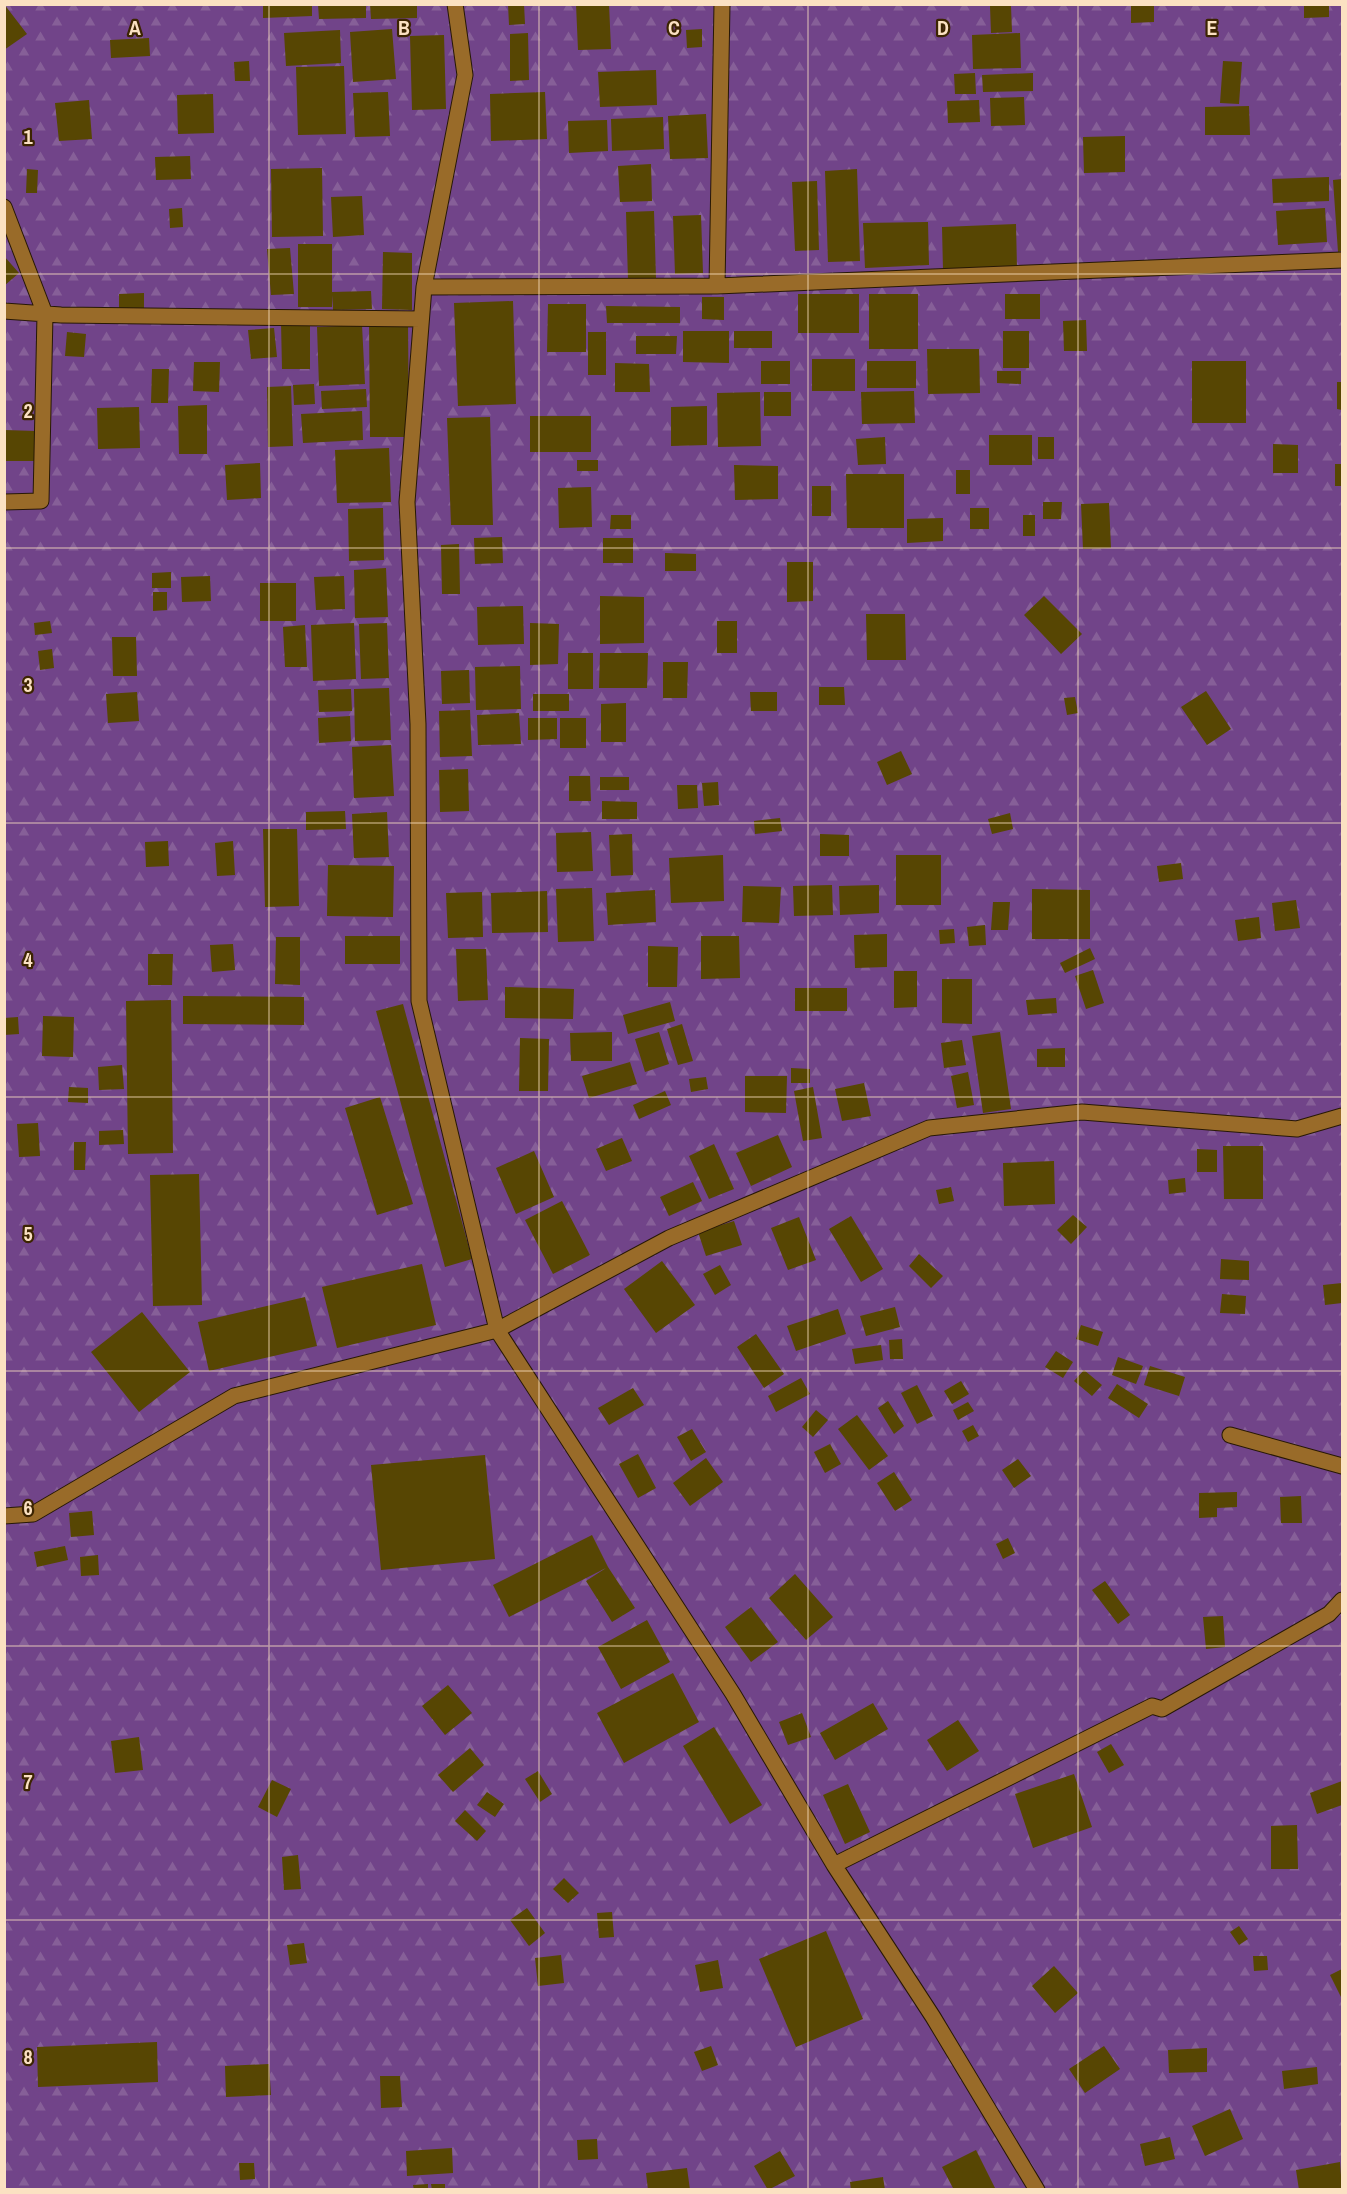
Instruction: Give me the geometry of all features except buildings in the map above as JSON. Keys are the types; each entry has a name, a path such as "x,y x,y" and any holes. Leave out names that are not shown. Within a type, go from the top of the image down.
{"street":[{"path":"455,4 465,75 424,287 407,502 418,724 418,1001 497,1330 733,1694 834,1865 933,2017 1037,2190"},
{"path":"717,286 722,4"},
{"path":"4,207 45,314 40,501 4,501"},
{"path":"424,287 717,286 1342,260"},
{"path":"4,311 45,314 421,319"},
{"path":"4,1516 33,1514 234,1396 497,1330 669,1238 929,1128 1082,1112 1297,1129 1342,1116"},
{"path":"1230,1435 1342,1466"},
{"path":"834,1865 1152,1706 1162,1709 1329,1614 1342,1600"}],"green space":[{"path":"5,5 1342,5 1342,2189 5,2189"}]}
